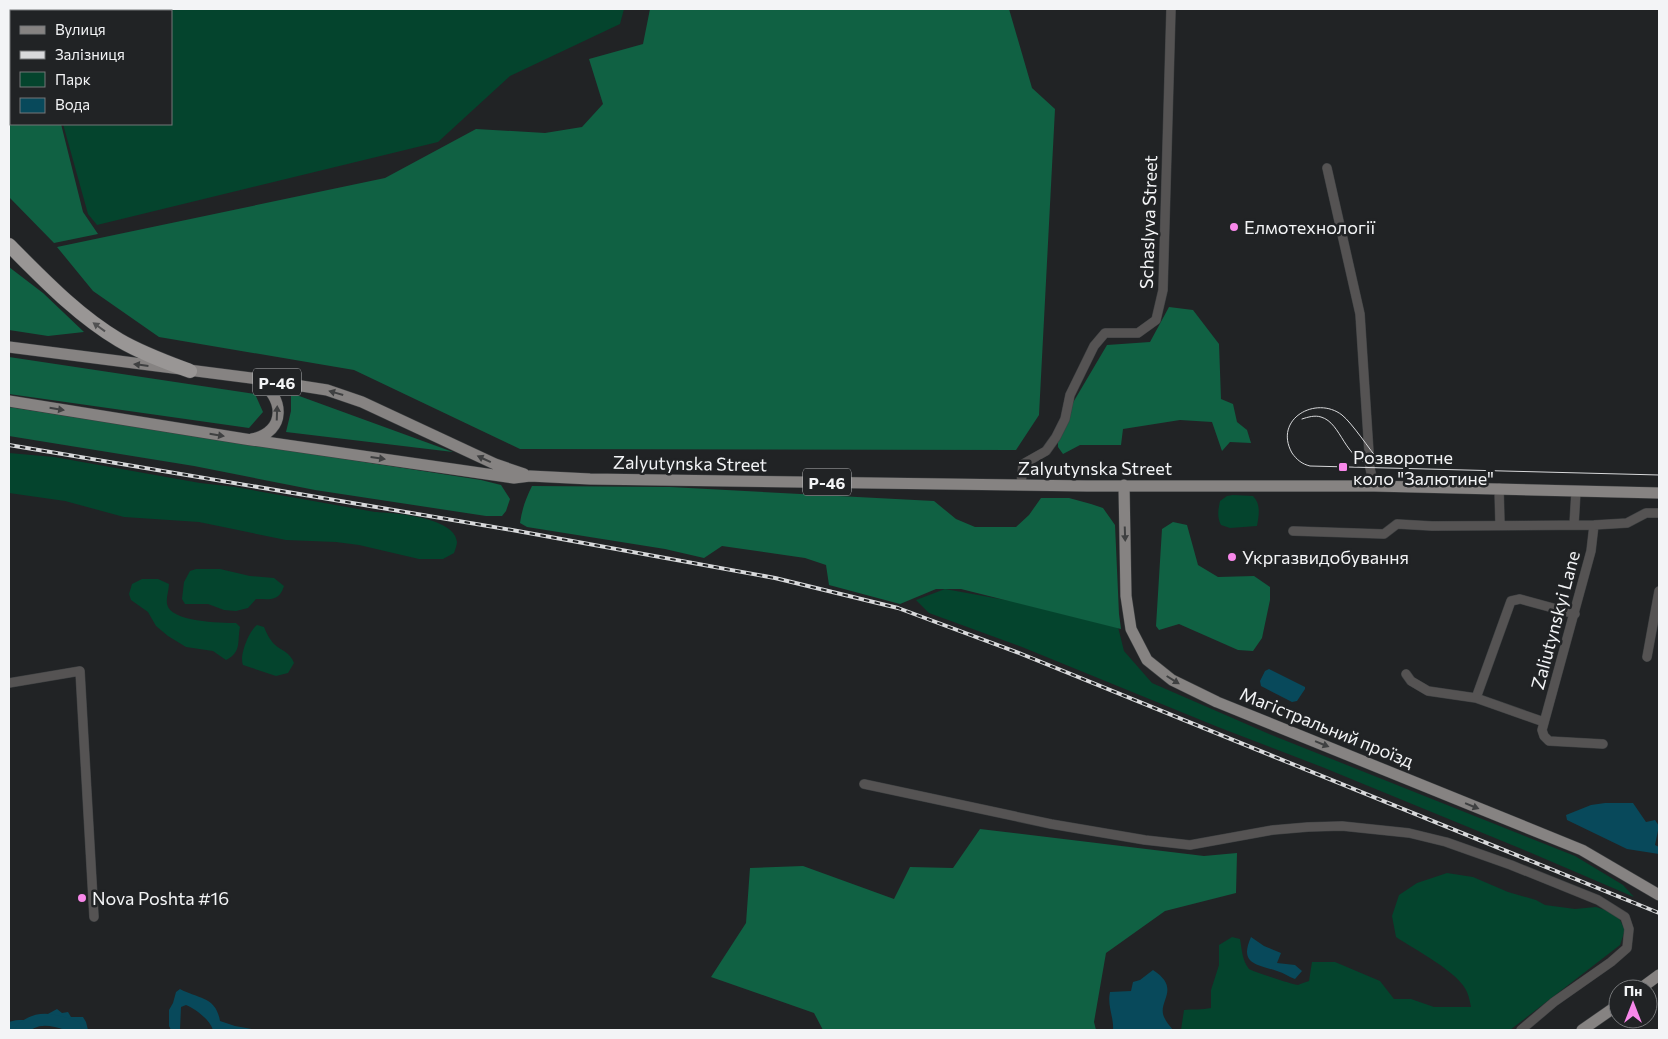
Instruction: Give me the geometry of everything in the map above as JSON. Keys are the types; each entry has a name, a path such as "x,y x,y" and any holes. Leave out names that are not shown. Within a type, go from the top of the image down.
{"highway":[{"path":"9,244 58,294 105,332 128,345 190,371"}],"main road":[{"name":"Р-46","path":"9,347 251,378 319,389 351,397 495,464 530,476"},
{"path":"245,439 264,435 272,429 278,416 278,406 273,395 266,386 251,378"},
{"name":"Р-46","path":"9,401 245,439 514,478 530,476"},
{"name":"Zalyutynska Street","path":"530,476 590,479 1021,485 1374,486 1659,493"},
{"name":"Магістральний проїзд","path":"1124,485 1126,596 1132,629 1147,660 1172,680 1217,702 1582,850 1659,894"},
{"path":"1582,1030 1608,1012"}],"street":[{"name":"Schaslyva Street","path":"1021,485 1023,464 1046,451 1056,437 1065,419 1070,395 1097,342 1105,333 1138,333 1156,320 1163,290 1171,9"},
{"path":"1327,168 1360,314 1370,468 1374,486"},
{"path":"1499,488 1500,524"},
{"path":"1574,525 1576,491"},
{"path":"1293,531 1384,534 1397,524 1432,526 1500,524 1594,525 1627,523 1646,513 1659,514"},
{"name":"Zaliutynskyi Lane","path":"1544,722 1591,551 1594,525"},
{"path":"1647,657 1659,591"},
{"path":"1476,698 1511,601 1520,599 1575,614"},
{"path":"9,683 80,671 94,918"},
{"path":"1406,674 1412,682 1428,691 1476,698 1544,722 1542,730 1544,736 1549,741 1603,744"},
{"path":"864,784 1051,824 1190,846 1273,830 1342,826 1409,833 1446,842 1511,865 1598,900 1621,913 1625,917 1629,929 1627,948 1611,962 1554,1002 1521,1030"}],"green space":[{"path":"624,9 620,24 510,76 438,142 97,225 88,214 63,125 172,125 172,10 34,10"},
{"path":"650,9 1009,9 1032,88 1055,109 1039,415 1016,450 520,449 354,370 159,337 93,291 57,247 385,178 476,129 545,133 582,127 603,104 589,59 643,44"},
{"path":"9,117 10,125 61,125 83,212 98,234 54,243 9,197"},
{"path":"9,267 43,293 84,332 48,336 9,330"},
{"path":"1169,307 1193,310 1219,344 1221,399 1233,404 1237,422 1247,430 1251,443 1230,442 1222,451 1212,422 1180,420 1123,429 1121,445 1080,445 1063,454 1058,447 1058,428 1107,345 1150,342"},
{"path":"9,357 255,394 263,412 249,428 9,394"},
{"path":"291,393 453,452 286,432 291,411"},
{"path":"9,407 481,480 501,485 510,499 502,516 486,516 315,490 194,466 9,436"},
{"path":"9,453 54,457 375,512 409,515 446,527 454,534 457,545 454,553 443,559 419,559 359,545 286,540 199,522 124,517 65,501 9,493"},
{"path":"532,486 670,487 934,501 956,519 975,527 1016,527 1029,515 1041,498 1069,498 1103,508 1115,525 1121,629 961,589 936,589 900,604 829,585 826,565 805,558 722,546 704,558 665,549 527,527 520,523 524,504"},
{"path":"1227,496 1253,496 1256,499 1259,510 1257,526 1230,528 1221,525 1218,513 1220,501"},
{"path":"1173,522 1187,525 1198,565 1218,577 1254,576 1270,587 1270,600 1262,638 1253,651 1238,650 1179,624 1159,630 1156,626 1162,529"},
{"path":"196,569 220,569 250,576 274,578 284,586 277,597 256,599 248,608 236,611 224,610 208,604 185,604 182,599 184,582 190,571"},
{"path":"142,579 158,579 169,584 167,604 170,610 177,615 219,623 236,623 240,627 235,654 226,660 213,651 186,647 168,636 156,626 148,612 131,600 129,594 132,584"},
{"path":"945,589 1061,610 1118,627 1124,651 1152,683 1274,736 1575,856 1623,885 1634,897 1322,767 1022,647 929,613 916,600"},
{"path":"257,625 264,627 273,642 292,659 294,663 288,673 276,676 243,665 242,656 245,644"},
{"path":"980,829 1204,856 1237,853 1236,893 1165,911 1106,953 1094,1022 1096,1030 823,1030 814,1013 711,977 746,923 750,868 803,866 894,899 910,867 953,868"},
{"path":"1447,873 1473,877 1545,905 1575,909 1596,907 1617,914 1625,930 1620,945 1510,1030 1181,1030 1184,1010 1211,1008 1211,990 1219,965 1219,945 1232,937 1240,939 1244,958 1249,969 1289,983 1298,985 1309,981 1312,962 1335,962 1380,981 1394,999 1411,999 1434,1007 1471,1007 1467,992 1455,977 1436,962 1396,937 1392,916 1399,895 1417,883"}],"water":[{"path":"1269,669 1305,687 1297,701 1292,702 1261,686 1260,681 1265,671"},
{"path":"1633,803 1646,822 1655,820 1659,826 1655,845 1659,847 1659,854 1627,849 1567,820 1566,815 1591,805"},
{"path":"1251,937 1264,946 1281,953 1277,963 1295,965 1302,971 1295,979 1252,962 1248,958 1247,953"},
{"path":"1153,970 1166,983 1167,995 1163,1011 1165,1019 1173,1030 1113,1030 1109,1002 1110,992 1131,991 1133,982 1140,980"},
{"path":"180,989 205,999 215,1007 220,1021 257,1030 213,1030 209,1022 202,1015 186,1005 181,1007 180,1030 171,1030 169,1026 169,1010 176,992"},
{"path":"57,1009 62,1013 68,1012 71,1017 83,1017 88,1030 64,1030 56,1025 37,1023 25,1030 9,1030 9,1022 40,1019 37,1017"}],"waterway":[{"path":"21,1030 27,1025 40,1020 60,1022 74,1026 76,1030"}],"tram line":[{"path":"1386,465 1379,461 1346,419 1332,409 1310,409 1300,414 1288,430 1288,441 1292,453 1300,461 1310,466 1659,475"},
{"path":"1302,419 1316,416 1328,421 1334,426 1355,456 1372,464"}],"railway":[{"path":"9,445 512,530 775,578 898,608 1019,653 1659,913"}],"place":[{"name":"Елмотехнології","path":"1234,227"},
{"name":"Розворотне коло \"Залютине\"","path":"1343,467"},
{"name":"Укргазвидобування","path":"1232,557"},
{"name":"Nova Poshta #16","path":"82,898"}]}
